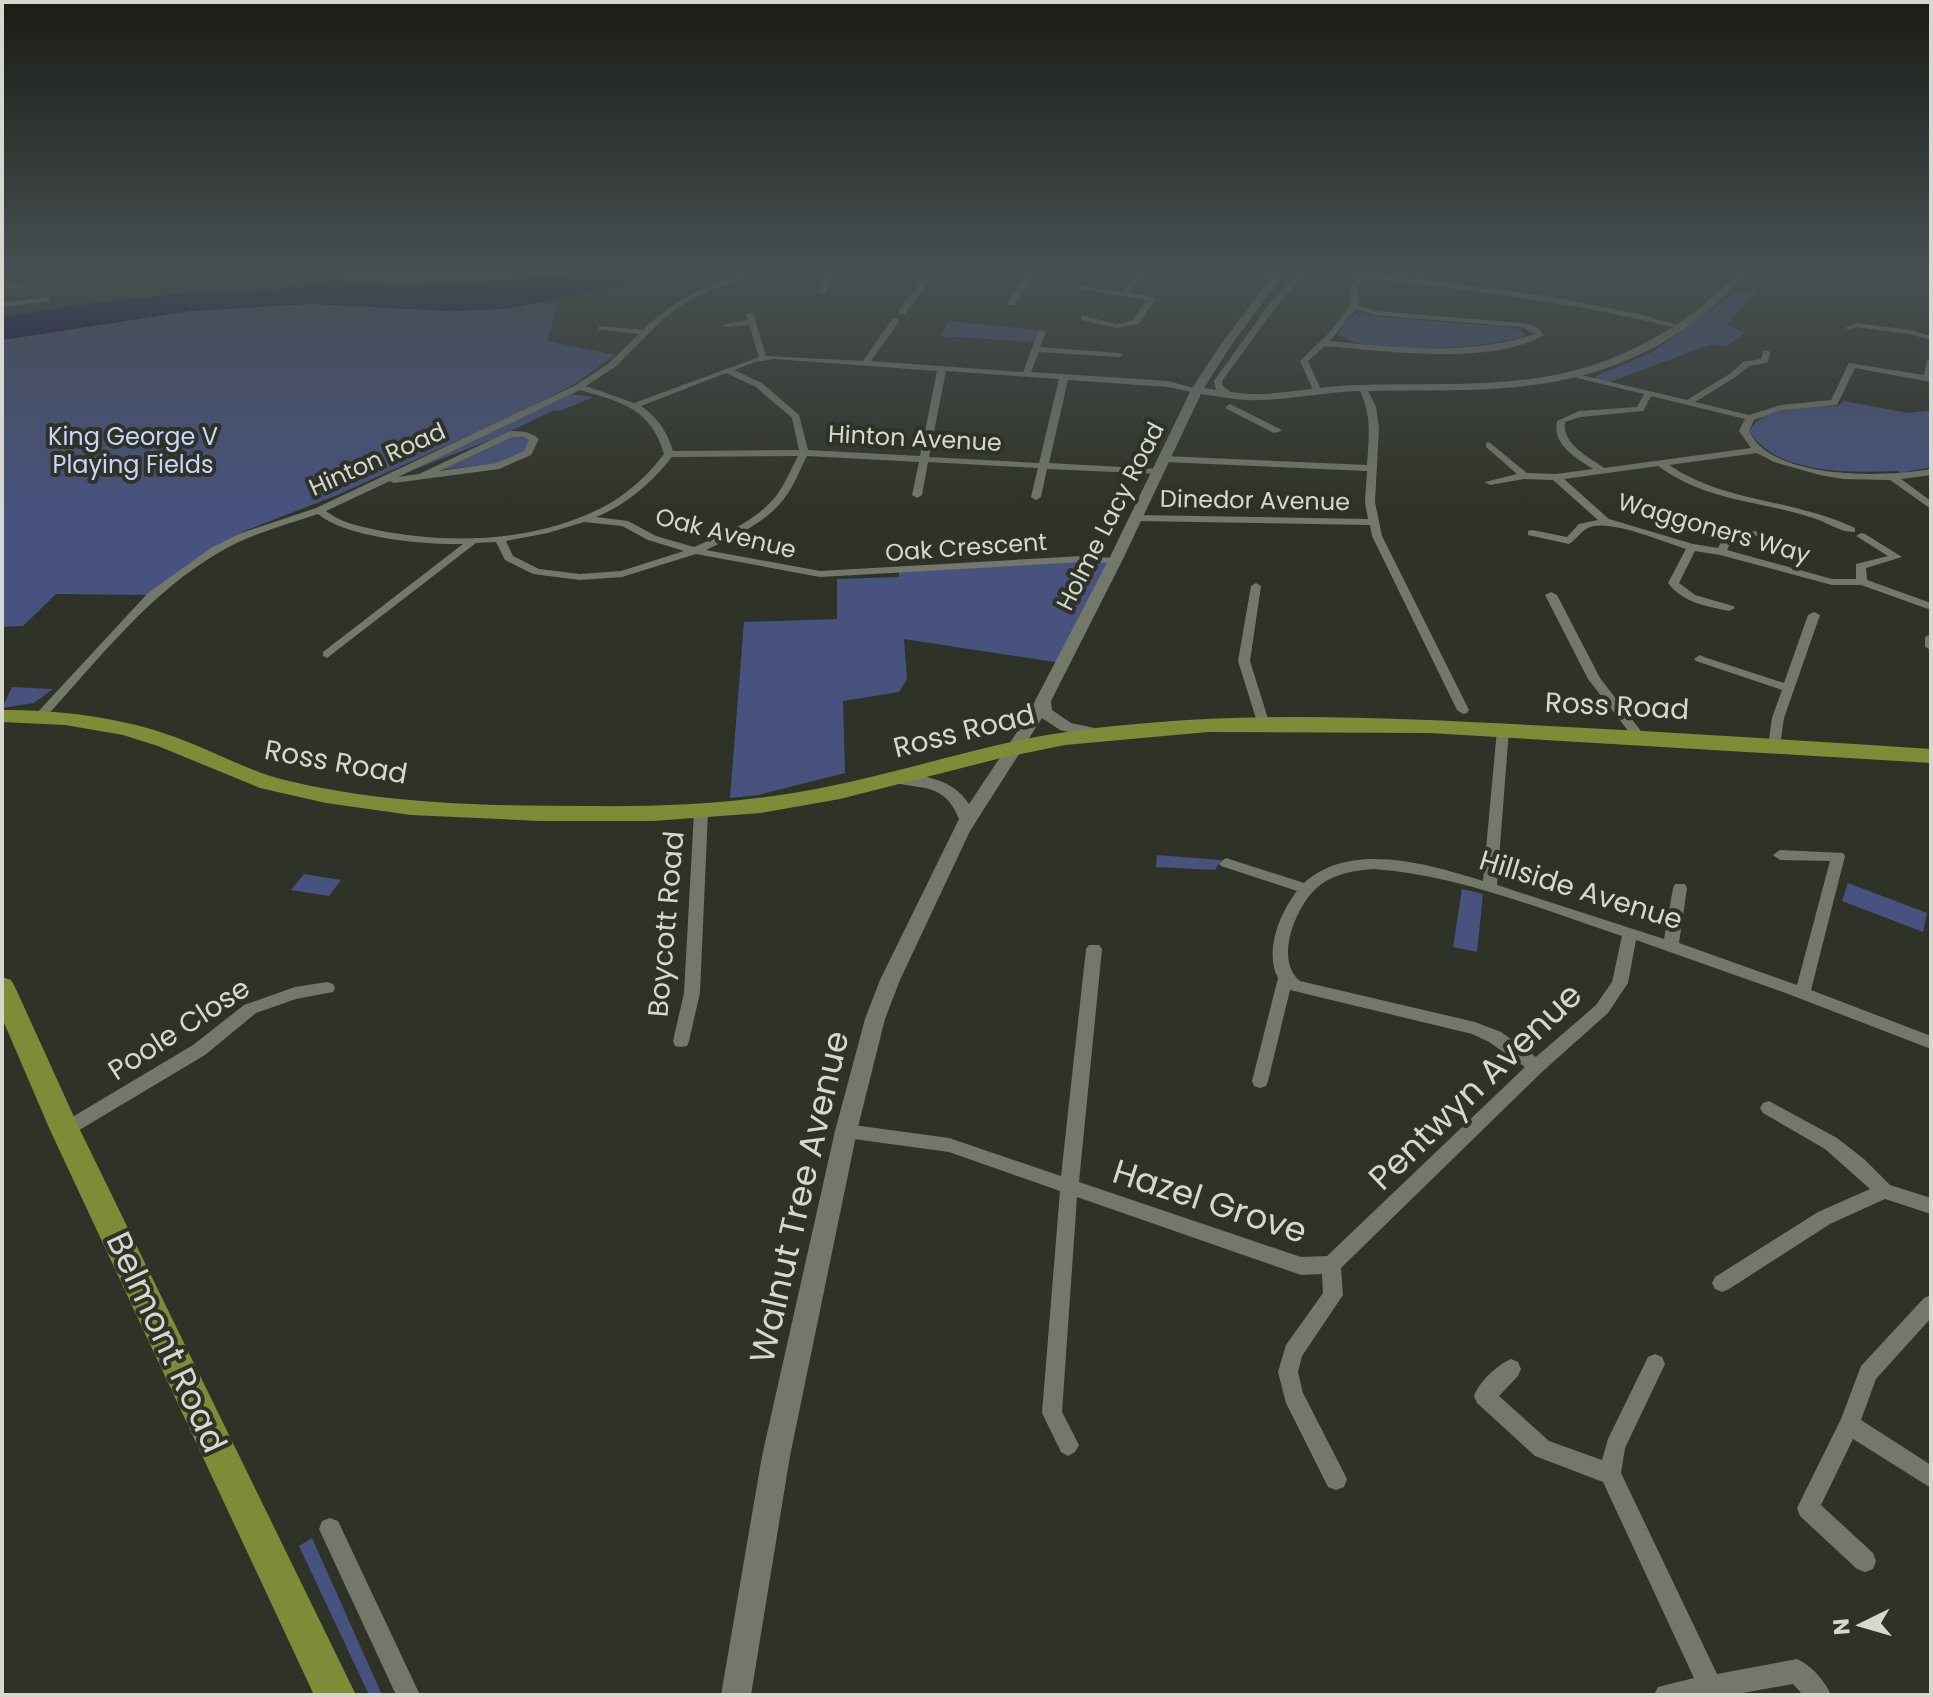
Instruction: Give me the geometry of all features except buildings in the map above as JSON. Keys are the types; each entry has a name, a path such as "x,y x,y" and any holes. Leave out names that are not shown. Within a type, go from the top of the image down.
{"highway":[{"path":"2,718 34,715"},
{"name":"Ross Road","path":"34,715 97,723 167,741 254,780 371,802 467,811 701,812 790,802 1018,746 1098,734 1264,725 1503,730 1931,756"},
{"name":"Belmont Road","path":"2,987 65,1130 335,1695"}],"street":[{"name":"Hinton Road","path":"34,715 152,595 183,571 245,535 320,510 579,387 612,365 624,352"},
{"path":"761,352 763,358"},
{"path":"866,363 874,352"},
{"path":"1026,374 1035,352"},
{"path":"1080,352 1119,355"},
{"name":"Holme Lacy Road","path":"1018,746 1115,561 1197,390 1221,352"},
{"path":"1230,401 1218,381 1239,352"},
{"path":"1313,352 1304,361 1308,376 1317,390"},
{"path":"1230,401 1317,390 1520,386 1580,376 1641,352"},
{"path":"1689,402 1705,388 1739,373 1746,364 1764,361 1767,352"},
{"path":"636,405 763,358 1168,384 1230,401 1276,428"},
{"path":"1580,376 1750,418 1780,407 1834,403 1852,365 1930,378 1931,360"},
{"path":"917,495 942,369"},
{"path":"499,538 509,558 519,566 559,576 622,574 695,551 742,529 766,512 782,495 804,453 796,417 776,396 726,370"},
{"path":"1036,497 1046,465 1064,377"},
{"path":"320,510 347,526 410,538 499,538 584,519 627,498 652,477 669,454 666,435 636,405 579,387"},
{"path":"1363,388 1372,407 1374,428 1369,468 1373,522 1382,551 1463,710"},
{"path":"1602,471 1564,441 1559,430 1561,421 1579,414 1640,409 1648,394"},
{"path":"1750,418 1744,431 1758,450 1797,466 1841,475 1892,477 1931,472"},
{"path":"387,477 394,480 499,466 528,453 534,439 525,434 510,434 423,475"},
{"path":"1489,445 1524,476"},
{"name":"Waggoners Way","path":"1556,477 1758,450"},
{"name":"Hinton Avenue","path":"669,454 804,453 1046,465 1369,468"},
{"path":"1660,463 1683,479 1709,491 1807,512 1856,533 1897,557 1860,566 1862,582"},
{"path":"1490,482 1524,476 1556,477"},
{"name":"Waggoners Way","path":"1556,477 1605,521 1692,547 1832,582 1862,582 1931,607"},
{"path":"1892,477 1931,506"},
{"name":"Oak Avenue","path":"624,523 622,509 627,498"},
{"name":"Dinedor Avenue","path":"1136,518 1373,522"},
{"name":"Oak Avenue","path":"584,519 624,523 652,538 695,551 820,574"},
{"path":"1532,533 1569,541 1583,526 1605,521"},
{"path":"1708,522 1754,534"},
{"path":"1721,552 1733,529"},
{"path":"327,654 474,540"},
{"path":"1692,547 1673,583 1676,588 1693,599 1729,608"},
{"name":"Oak Crescent","path":"820,574 1082,559 1115,561"},
{"path":"1256,586 1244,661 1264,725"},
{"path":"1551,595 1590,672 1640,738"},
{"path":"1774,746 1778,718 1814,615"},
{"path":"1931,637 1931,647"},
{"path":"1700,659 1788,688"},
{"path":"1043,700 1044,712 1056,723 1098,734"},
{"path":"1490,887 1503,730"},
{"name":"Walnut Tree Avenue","path":"736,1695 776,1456 846,1131 875,1019 925,902 968,819 1018,746"},
{"path":"896,778 947,789 962,800 968,819"},
{"name":"Boycott Road","path":"681,1041 692,993 701,812"},
{"path":"1780,855 1838,856 1803,991"},
{"path":"1226,863 1305,888 1293,903 1285,924 1279,968 1285,979 1295,986 1475,1028 1495,1037 1537,1066"},
{"name":"Hillside Avenue","path":"1305,888 1328,874 1350,866 1372,864 1490,887 1671,944 1803,991 1931,1043"},
{"path":"1671,944 1680,888"},
{"name":"Pentwyn Avenue","path":"1331,1265 1612,997 1620,983 1630,932"},
{"name":"Hazel Grove","path":"1068,1445 1052,1413 1069,1189 1094,949"},
{"path":"1260,1081 1285,979"},
{"name":"Poole Close","path":"65,1130 199,1050 250,1009 295,993 327,988"},
{"path":"1769,1108 1823,1136 1857,1161 1884,1191 1931,1206"},
{"name":"Hazel Grove","path":"846,1131 949,1145 1069,1189 1301,1266 1331,1265"},
{"path":"1722,1283 1824,1218 1884,1191"},
{"path":"1331,1265 1333,1295 1293,1352 1288,1372 1293,1396 1336,1479"},
{"path":"1865,1561 1808,1508 1849,1424 1868,1373 1931,1304"},
{"path":"1655,1364 1615,1446 1610,1474 1711,1687"},
{"path":"1511,1369 1484,1396 1542,1449 1610,1474"},
{"path":"1849,1424 1931,1477"},
{"path":"330,1529 408,1695"},
{"path":"1666,1695 1797,1671 1819,1695"}],"green space":[{"name":"King George V Playing Fields","path":"2,352 601,352 615,355 575,384 512,416 335,496 242,532 152,595 56,594 23,626 2,627"},
{"path":"1651,352 1690,352 1610,382 1597,380 1596,376"},
{"path":"572,394 593,397 560,411 554,410 496,438 402,474"},
{"path":"1844,401 1908,413 1931,410 1931,467 1901,473 1816,468 1777,456 1749,431 1756,422 1776,411 1838,406"},
{"path":"513,436 531,439 529,448 508,462 440,470"},
{"path":"1082,559 1115,561 1061,663 904,639 907,679 899,692 843,701 845,773 758,795 730,798 744,622 837,619 837,579 899,577 899,571"},
{"path":"12,687 53,689 34,703 2,708"},
{"path":"1157,855 1221,860 1215,870 1156,867"},
{"path":"304,874 341,880 329,896 291,890"},
{"path":"1848,883 1927,913 1923,932 1842,901"},
{"path":"1462,889 1483,894 1477,952 1453,947"},
{"path":"312,1538 382,1695 369,1695 299,1546"}]}
